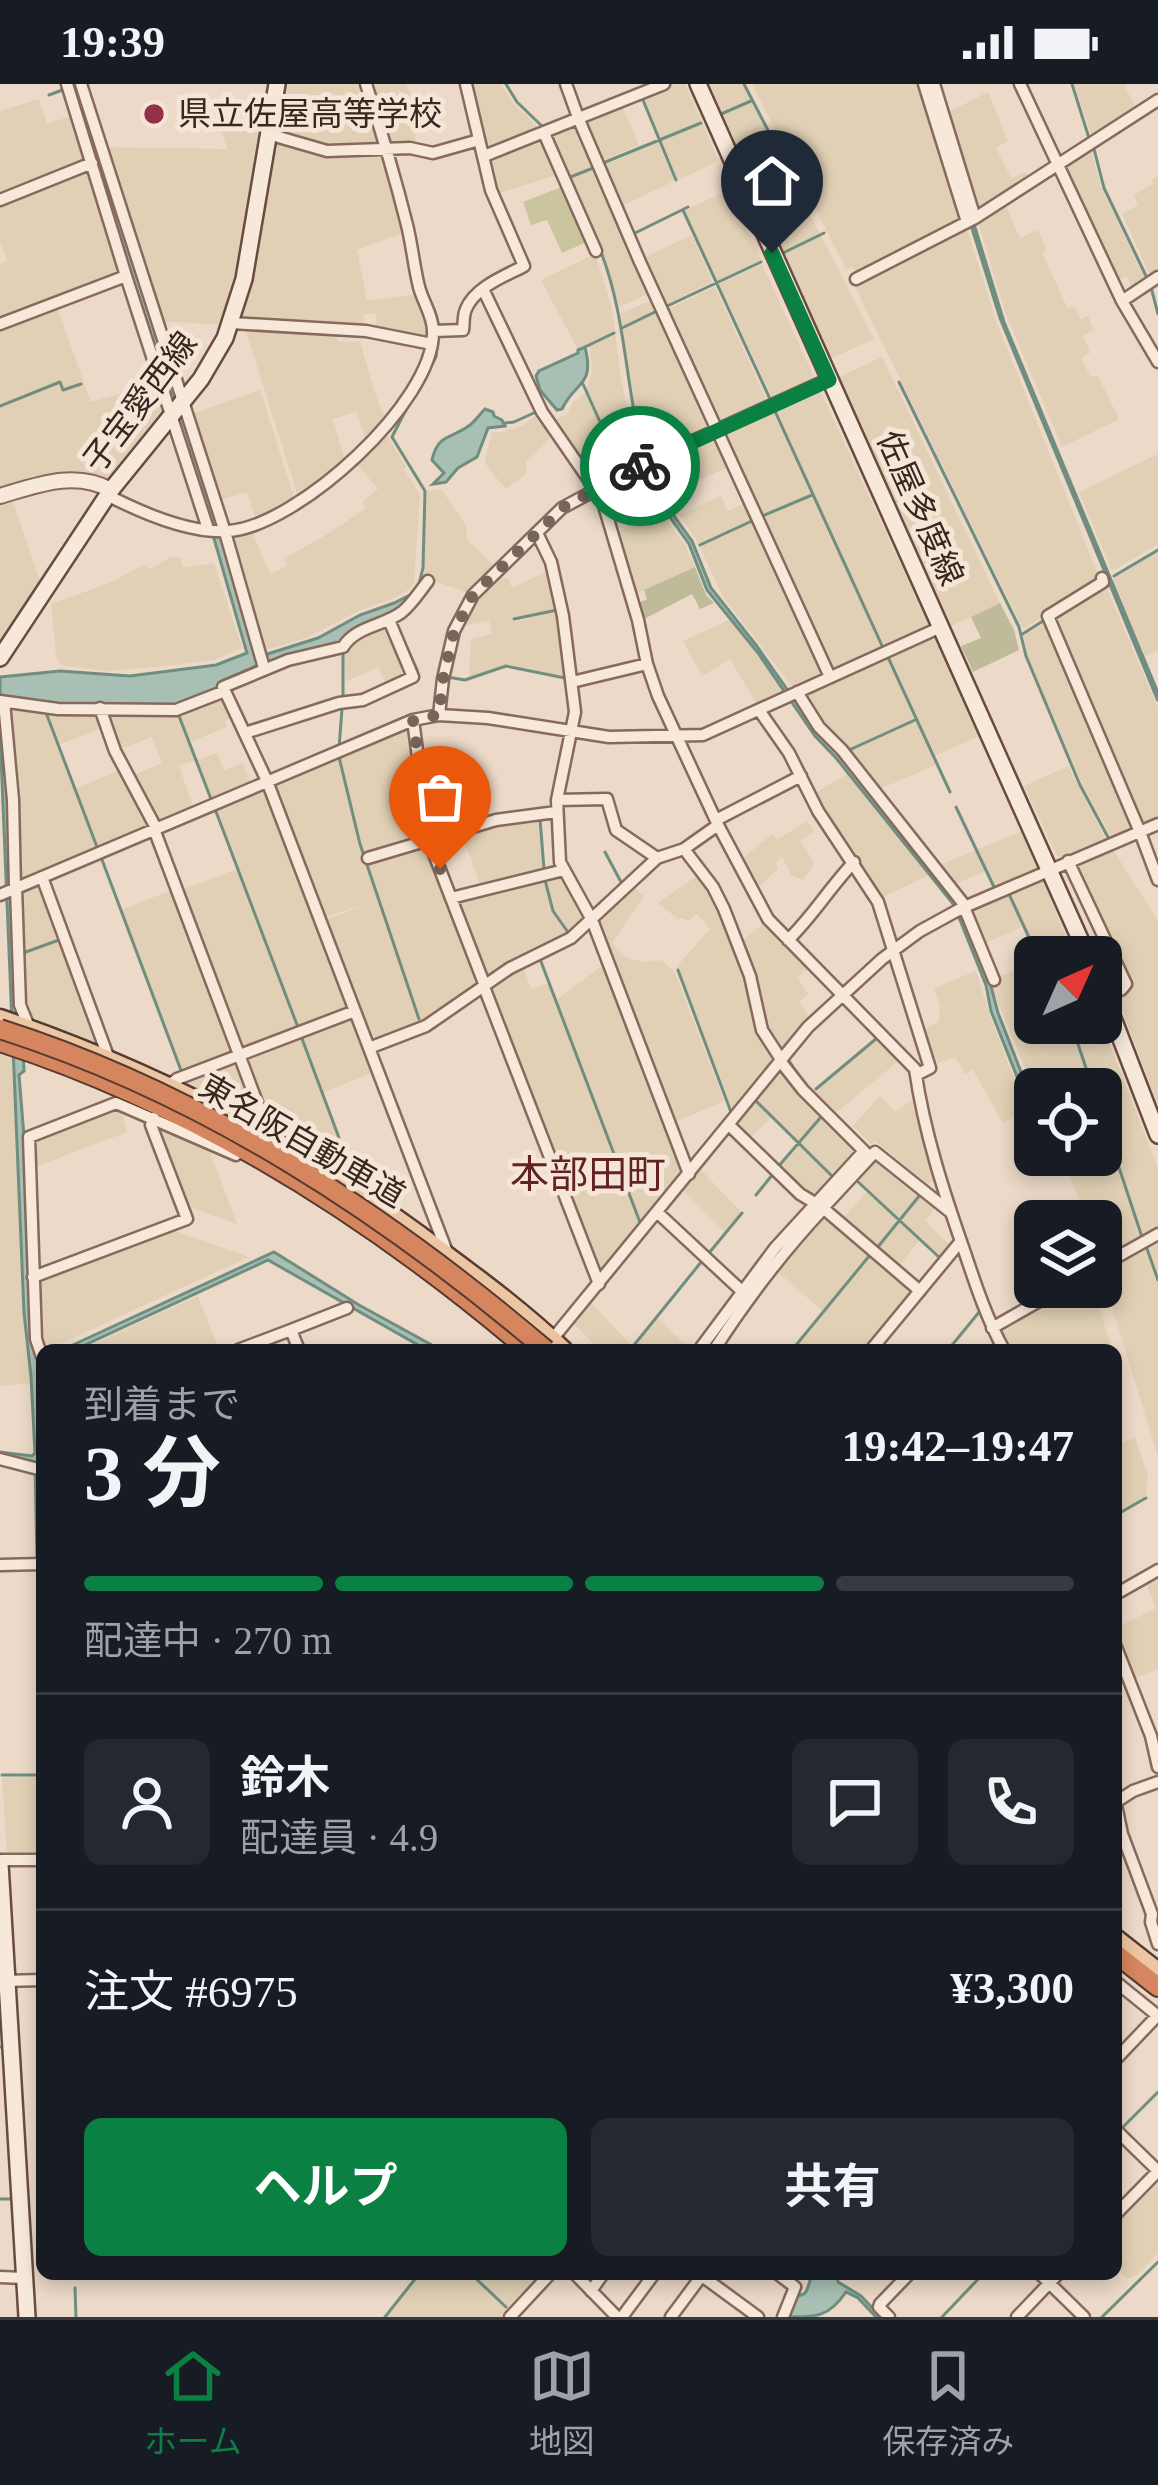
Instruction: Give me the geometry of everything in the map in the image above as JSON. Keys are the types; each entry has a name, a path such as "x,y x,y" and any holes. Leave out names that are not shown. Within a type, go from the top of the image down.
{"highway":[{"name":"東名阪自動車道","path":"2,1023 170,1098 255,1142 405,1237 548,1344"},
{"name":"東名阪自動車道","path":"0,1042 94,1077 249,1152 398,1247 521,1344"},
{"path":"1122,1959 1158,1987"},
{"path":"1122,1974 1158,2001"}],"main road":[{"name":"子宝愛西線","path":"0,658 109,492 213,360 231,323 244,279 277,84"},
{"name":"佐屋多度線","path":"698,84 1079,936"},
{"path":"2,1023 28,1027 109,1059 266,1133 373,1200 448,1255 549,1344"},
{"path":"1122,1042 1158,1135"},
{"path":"0,1862 7,2119 27,2317"},
{"path":"1122,1943 1158,1971"}],"street":[{"path":"67,84 126,276 178,409"},
{"path":"81,84 178,409 263,663"},
{"path":"0,496 47,482 96,482 168,522 217,531 255,526 314,493 391,422 429,360 433,337 366,84"},
{"path":"231,323 433,337 463,330 466,308 483,289 524,266 498,207 466,84"},
{"path":"566,84 716,431 830,677"},
{"path":"484,156 664,84"},
{"path":"924,84 971,220"},
{"path":"934,84 971,220"},
{"path":"1020,84 1122,301 1158,362"},
{"path":"856,279 971,220 1158,100"},
{"path":"544,133 596,251"},
{"path":"268,134 327,151 410,148 433,153 479,140"},
{"path":"0,200 92,163"},
{"path":"0,324 126,276"},
{"path":"1122,301 1158,277"},
{"path":"483,289 542,412 602,499 647,664 676,737 768,919 915,1069 950,1212 1001,1344"},
{"path":"439,715 454,632 473,595 565,506 646,463 829,380"},
{"path":"537,532 551,562 563,616 575,712 556,806 560,862 592,920 689,1174"},
{"path":"1102,578 1103,582 1048,616 1158,880"},
{"path":"428,581 406,609 352,635 342,647 263,663 226,684 225,691 267,781 448,1255"},
{"path":"389,620 413,674"},
{"path":"9,891 413,720 439,715 488,718 609,737 703,734 941,627"},
{"path":"572,682 647,664"},
{"path":"413,674 443,679"},
{"path":"245,733 342,702 363,700 413,674"},
{"path":"28,1027 20,1005 9,891 13,800 2,702 58,709 176,710 225,691"},
{"path":"792,695 842,749 962,909 994,980"},
{"path":"100,708 115,751 155,829 266,1133"},
{"path":"759,710 878,902 930,1068 916,1075"},
{"path":"413,720 429,841 598,1284"},
{"path":"369,1048 426,1026 510,968 571,938 658,858 684,849 717,822 802,776"},
{"path":"368,858 496,820 607,799 616,830 658,858"},
{"path":"554,1344 808,1027 842,994 920,931 1051,868 1158,824"},
{"path":"684,849 724,909 750,976 762,1030 781,1062 868,1154"},
{"path":"1068,861 1103,936"},
{"path":"788,940 854,862"},
{"path":"452,898 564,870"},
{"path":"42,877 109,1059"},
{"path":"169,1085 355,1011"},
{"path":"38,1344 28,1137 116,1103 243,1158 335,1214 509,1344"},
{"path":"33,1277 187,1219 151,1125 154,1118"},
{"path":"729,1125 800,1194 920,1291"},
{"path":"704,1344 868,1154 875,1152 950,1212"},
{"path":"658,1213 746,1294"},
{"path":"1122,1254 1158,1234"},
{"path":"876,1344 961,1241"},
{"path":"717,1344 746,1294"},
{"path":"992,1328 1027,1308"},
{"path":"254,1344 346,1309"},
{"path":"292,1330 297,1344"},
{"path":"0,1459 36,1470"},
{"path":"0,1564 36,1564"},
{"path":"1122,1591 1158,1570"},
{"path":"1122,1661 1158,1767"},
{"path":"1122,1799 1158,1782"},
{"path":"1122,1834 1158,1943"},
{"path":"0,1862 36,1860"},
{"path":"4,1981 36,1980"},
{"path":"1122,1987 1158,2015 1122,2053"},
{"path":"1122,2136 1158,2171 1122,2208"},
{"path":"0,2277 24,2278"},
{"path":"516,2315 545,2280"},
{"path":"581,2280 620,2317 649,2280"},
{"path":"591,2291 599,2280"},
{"path":"671,2317 699,2280"},
{"path":"710,2280 758,2317"},
{"path":"783,2317 795,2287 786,2280"},
{"path":"889,2317 880,2304 903,2280"},
{"path":"1017,2317 1047,2280"},
{"path":"1052,2280 1084,2317"}],"shaded area":[{"path":"77,84 258,657 318,638 410,595 419,585 407,605 341,643 260,664 222,681 212,695 176,706 53,704 0,697 0,677 60,671 130,676 216,665 247,653 70,85"},
{"path":"285,84 357,84 379,148 328,148 277,133"},
{"path":"370,84 406,84 421,117 413,124 415,142 411,146 389,144"},
{"path":"469,84 501,84 538,127 535,134 487,152"},
{"path":"685,84 702,121 660,138 644,97"},
{"path":"708,84 743,84 874,339 830,359"},
{"path":"752,84 921,84 962,219 858,273 852,267 846,269"},
{"path":"927,84 931,84 1004,322 1158,701 1000,318"},
{"path":"1074,84 1124,84 1136,109 1092,136"},
{"path":"988,92 1008,141 996,148 1011,178 1026,172 1028,177 975,212 945,114"},
{"path":"39,99 47,124 74,115 89,159 0,197 0,111"},
{"path":"622,106 639,145 599,162 583,125"},
{"path":"215,109 262,130 229,306 223,325 158,321 103,147 227,149"},
{"path":"703,124 718,161 678,180 661,141"},
{"path":"579,127 652,292 619,307 603,252 550,135"},
{"path":"541,138 559,174 496,194 488,160"},
{"path":"278,139 327,153 380,152 403,233 357,250 367,301 418,294 430,328 427,341 376,331 376,313 364,314 361,329 240,323"},
{"path":"658,142 674,181 618,208 601,167"},
{"path":"1091,148 1101,188 1147,283 1133,291 1127,276 1117,279 1064,170"},
{"path":"91,169 124,273 0,322 0,264 7,260 0,243 0,202"},
{"path":"1158,176 1158,274 1151,277 1122,214 1138,205 1134,195"},
{"path":"564,186 589,241 562,253 547,220 531,225 523,202"},
{"path":"729,190 761,260 717,281 685,210"},
{"path":"1005,204 1020,238 1038,230 1047,250 1042,253 1068,309 1075,307 1080,319 1088,316 1094,330 1083,335 1090,353 1081,358 1090,376 1098,376 1119,419 1062,447 1005,312 978,221"},
{"path":"966,226 996,321 1100,579 1023,629 853,283"},
{"path":"692,235 712,282 662,306 641,259"},
{"path":"595,254 612,308 621,380 640,462 604,483 598,472 591,475 553,421 567,414 585,393 593,370 589,345 578,350 541,280"},
{"path":"762,264 816,381 774,401 719,284"},
{"path":"715,287 768,403 720,426 664,311"},
{"path":"654,299 713,427 647,460 634,416 620,314"},
{"path":"56,305 91,402 159,383 167,409 110,479 87,476 0,492 0,327"},
{"path":"250,327 334,331 338,342 360,341 387,423 366,441 356,412 333,419 345,460 299,499 246,331"},
{"path":"585,347 586,377 557,410 540,390 536,376"},
{"path":"882,357 1000,603 951,626 839,377"},
{"path":"818,386 930,628 834,673 721,431"},
{"path":"260,390 295,500 257,522 247,492 217,501 189,415"},
{"path":"485,409 505,426 488,428 477,457 446,482 433,484 444,473 432,460 438,445"},
{"path":"539,414 554,434 526,461 526,474 506,489 485,460 492,432 523,425"},
{"path":"385,432 420,495 414,583 392,599 306,638 260,650 231,534 251,529 270,574 287,566 284,558 365,509 363,501 378,489 353,459"},
{"path":"714,434 731,466 666,495 657,460"},
{"path":"1158,454 1158,544 1112,571 1079,492"},
{"path":"648,464 661,498 692,541 711,588 817,732 958,902 1019,1068 1014,1069 954,905 815,736 707,590 689,544 657,499"},
{"path":"441,489 466,525 467,540 497,568 471,594 423,577 427,491"},
{"path":"721,496 728,511 748,502 827,673 798,690 722,595 696,539 679,515"},
{"path":"12,499 40,581 0,642 0,502"},
{"path":"659,510 695,567 633,595 613,533"},
{"path":"1158,552 1158,650 1145,656 1113,579"},
{"path":"180,557 183,568 214,563 242,648 215,660 175,665 108,671 61,665 51,604"},
{"path":"695,567 714,603 700,609 692,594 644,619 639,603 647,599 644,590"},
{"path":"550,570 557,608 511,619 555,612 566,677 507,664 469,678 471,639 492,634 489,621 462,626 476,597 498,577 508,578 512,588"},
{"path":"1105,584 1158,708 1158,819 1144,825 1139,823 1053,615"},
{"path":"1000,603 1019,650 973,672 961,646 981,638 971,617"},
{"path":"731,619 786,693 759,707 730,659 702,676 683,641"},
{"path":"1048,621 1135,826 1112,838 1082,784 1027,656 1024,636"},
{"path":"386,624 407,676 387,686 378,667 345,682 344,650 349,641"},
{"path":"933,634 979,736 934,756 937,764 876,791 820,725 802,693"},
{"path":"0,697 8,758 24,1071 19,1075 41,1344 36,1344 36,1512 35,1463 0,1455 35,1453 24,1313"},
{"path":"225,698 234,717 225,721 227,727 190,742 197,760 217,753 224,770 243,763 251,784 211,799 196,760 179,766 194,809 159,822 129,777 162,763 152,737 117,750 104,710"},
{"path":"6,705 96,710 104,727 58,745 75,789 121,770 149,828 22,881 17,876"},
{"path":"409,725 427,838 423,845 479,983 422,1023 371,1043 324,921 370,902 323,918 273,784"},
{"path":"456,766 466,826 434,836 423,769"},
{"path":"1068,766 1105,838 1060,857 1024,786"},
{"path":"849,773 929,875 879,899 813,794"},
{"path":"263,786 350,1009 243,1052 179,891 237,869 214,807"},
{"path":"540,817 544,874 482,889 462,835"},
{"path":"806,821 814,831 800,842 815,863 803,880 791,875 782,857 776,862 778,869 756,889 741,860 772,834 777,840"},
{"path":"1022,831 1036,870 994,887 986,871 953,885 937,866"},
{"path":"1112,848 1158,921 1158,1106 1122,1009 1122,992 1127,988 1122,977 1122,936 1104,936 1076,864"},
{"path":"560,873 588,920 571,935 485,980 454,900"},
{"path":"701,873 722,909 774,1058 732,1109 678,965 710,929 697,914 688,921 678,919 658,903"},
{"path":"1037,880 1044,882 1066,936 1029,936 1024,926 983,944 971,908"},
{"path":"40,881 104,1050 30,1020 23,1005 19,889"},
{"path":"632,886 644,896 612,943 627,958 661,960 675,973 724,1101 673,1123 595,924"},
{"path":"175,889 236,1052 182,1075 120,910"},
{"path":"765,922 810,967 797,978 809,994 799,1002 810,1018 783,1052 768,1030 742,941"},
{"path":"606,963 683,1172 599,1275 488,989 522,965 531,989 549,983 556,1000"},
{"path":"976,971 1014,1078 1014,1118 1003,1123 973,1070 965,1074 955,1057 938,1063 922,1030 939,1022 934,988"},
{"path":"1014,971 1014,1041 989,981"},
{"path":"351,1015 375,1072 322,1093 355,1180 270,1129 244,1056"},
{"path":"879,1037 901,1059 837,1112 816,1092"},
{"path":"1015,1044 1110,1044 1119,1068 1025,1068"},
{"path":"0,1051 13,1055 24,1313 32,1383 0,1386"},
{"path":"236,1058 263,1125 181,1082"},
{"path":"781,1065 860,1150 814,1201 777,1169 798,1143 772,1117 748,1140 734,1123"},
{"path":"1122,1076 1158,1168 1158,1230 1122,1246 1122,1200 1079,1200 1070,1176 1122,1176"},
{"path":"880,1096 895,1112 917,1097 938,1178 928,1184 853,1126"},
{"path":"114,1107 122,1113 127,1132 32,1168 33,1137"},
{"path":"157,1126 210,1152 237,1224 184,1205 154,1129"},
{"path":"875,1156 938,1205 925,1221 952,1247 941,1259 920,1240 896,1269 841,1221 867,1191 855,1178"},
{"path":"699,1168 742,1213 725,1232 681,1188"},
{"path":"825,1213 915,1291 871,1344 797,1344 823,1311 773,1268"},
{"path":"169,1229 249,1257 62,1343 40,1344 35,1279"},
{"path":"1158,1237 1158,1457 1112,1308 1122,1308 1122,1258"},
{"path":"274,1252 430,1344 416,1344 268,1260 87,1344 75,1344"},
{"path":"198,1296 217,1344 93,1344"},
{"path":"589,1301 630,1344 594,1344 572,1322"},
{"path":"1032,1308 1099,1308 1110,1344 1005,1344 998,1332 1003,1324"},
{"path":"656,1317 685,1344 634,1344"},
{"path":"1135,1437 1148,1476 1146,1498 1122,1512 1122,1443"},
{"path":"1158,1577 1158,1669 1134,1679 1122,1652 1122,1625 1156,1608 1146,1583"},
{"path":"36,1777 36,1855 7,1854 2,1778"},
{"path":"1158,2173 1158,2253 1128,2279 1122,2273 1122,2210"},
{"path":"416,2280 536,2280 501,2317 387,2317"},
{"path":"810,2280 838,2280 881,2317 846,2292 821,2314 787,2317 796,2296 806,2291"}],"waterway":[{"path":"506,84 544,128"},
{"path":"744,84 784,161"},
{"path":"1072,84 1089,138"},
{"path":"49,95 65,89"},
{"path":"643,100 676,180"},
{"path":"721,114 751,101"},
{"path":"603,163 701,123"},
{"path":"1094,149 1104,188 1147,278"},
{"path":"568,178 593,168"},
{"path":"631,235 688,207"},
{"path":"683,210 770,399"},
{"path":"783,253 824,233"},
{"path":"601,252 616,303 645,459"},
{"path":"665,307 761,262"},
{"path":"1151,287 1158,314"},
{"path":"622,328 657,311"},
{"path":"585,347 614,333"},
{"path":"427,373 436,357 438,337"},
{"path":"0,406 60,382 63,390 81,384"},
{"path":"899,382 1019,627 1026,656 1080,785 1109,839"},
{"path":"583,384 605,433"},
{"path":"409,404 392,437 425,491 419,584"},
{"path":"774,409 884,650"},
{"path":"505,423 536,412"},
{"path":"760,517 812,495"},
{"path":"700,545 754,520"},
{"path":"1114,576 1158,550"},
{"path":"514,619 557,612"},
{"path":"1021,635 1043,621"},
{"path":"405,644 417,670"},
{"path":"343,650 343,700"},
{"path":"887,655 950,792"},
{"path":"447,677 465,680 506,666 565,678"},
{"path":"339,748 342,709"},
{"path":"45,710 97,847"},
{"path":"179,716 211,799"},
{"path":"847,751 915,720"},
{"path":"339,757 360,844 419,1019"},
{"path":"956,807 994,887"},
{"path":"215,809 299,1030"},
{"path":"540,819 544,869"},
{"path":"605,852 621,882"},
{"path":"101,857 182,1073"},
{"path":"545,880 553,911 570,935"},
{"path":"1009,894 1028,936"},
{"path":"23,953 59,940"},
{"path":"540,959 641,1225"},
{"path":"678,970 731,1112"},
{"path":"301,1036 354,1178"},
{"path":"816,1089 877,1038"},
{"path":"1078,1044 1086,1068"},
{"path":"789,1061 804,1083"},
{"path":"756,1101 834,1178"},
{"path":"777,1168 821,1117"},
{"path":"756,1195 773,1174"},
{"path":"1122,1176 1142,1237"},
{"path":"856,1180 941,1259"},
{"path":"877,1248 920,1195"},
{"path":"709,1253 742,1213"},
{"path":"1122,1247 1130,1244"},
{"path":"1146,1246 1158,1280"},
{"path":"797,1344 870,1255"},
{"path":"635,1344 702,1261"},
{"path":"953,1344 980,1311"},
{"path":"1122,1512 1146,1498"},
{"path":"2,1775 36,1775"},
{"path":"1149,1892 1158,1914"},
{"path":"1122,2128 1158,2092"},
{"path":"0,2199 11,2199"},
{"path":"1102,2317 1158,2262"},
{"path":"385,2317 414,2280"},
{"path":"477,2280 506,2307"},
{"path":"942,2317 977,2280"},
{"path":"75,2288 76,2317"}],"way so far":[{"path":"440,869 429,841 413,720 439,715 454,632 473,595 562,508 640,466"}],"place":[{"name":"県立佐屋高等学校","path":"154,114"}],"district":[{"name":"本部田町","path":"588,1174"}],"route":[{"path":"640,466 829,380 772,253"}]}
